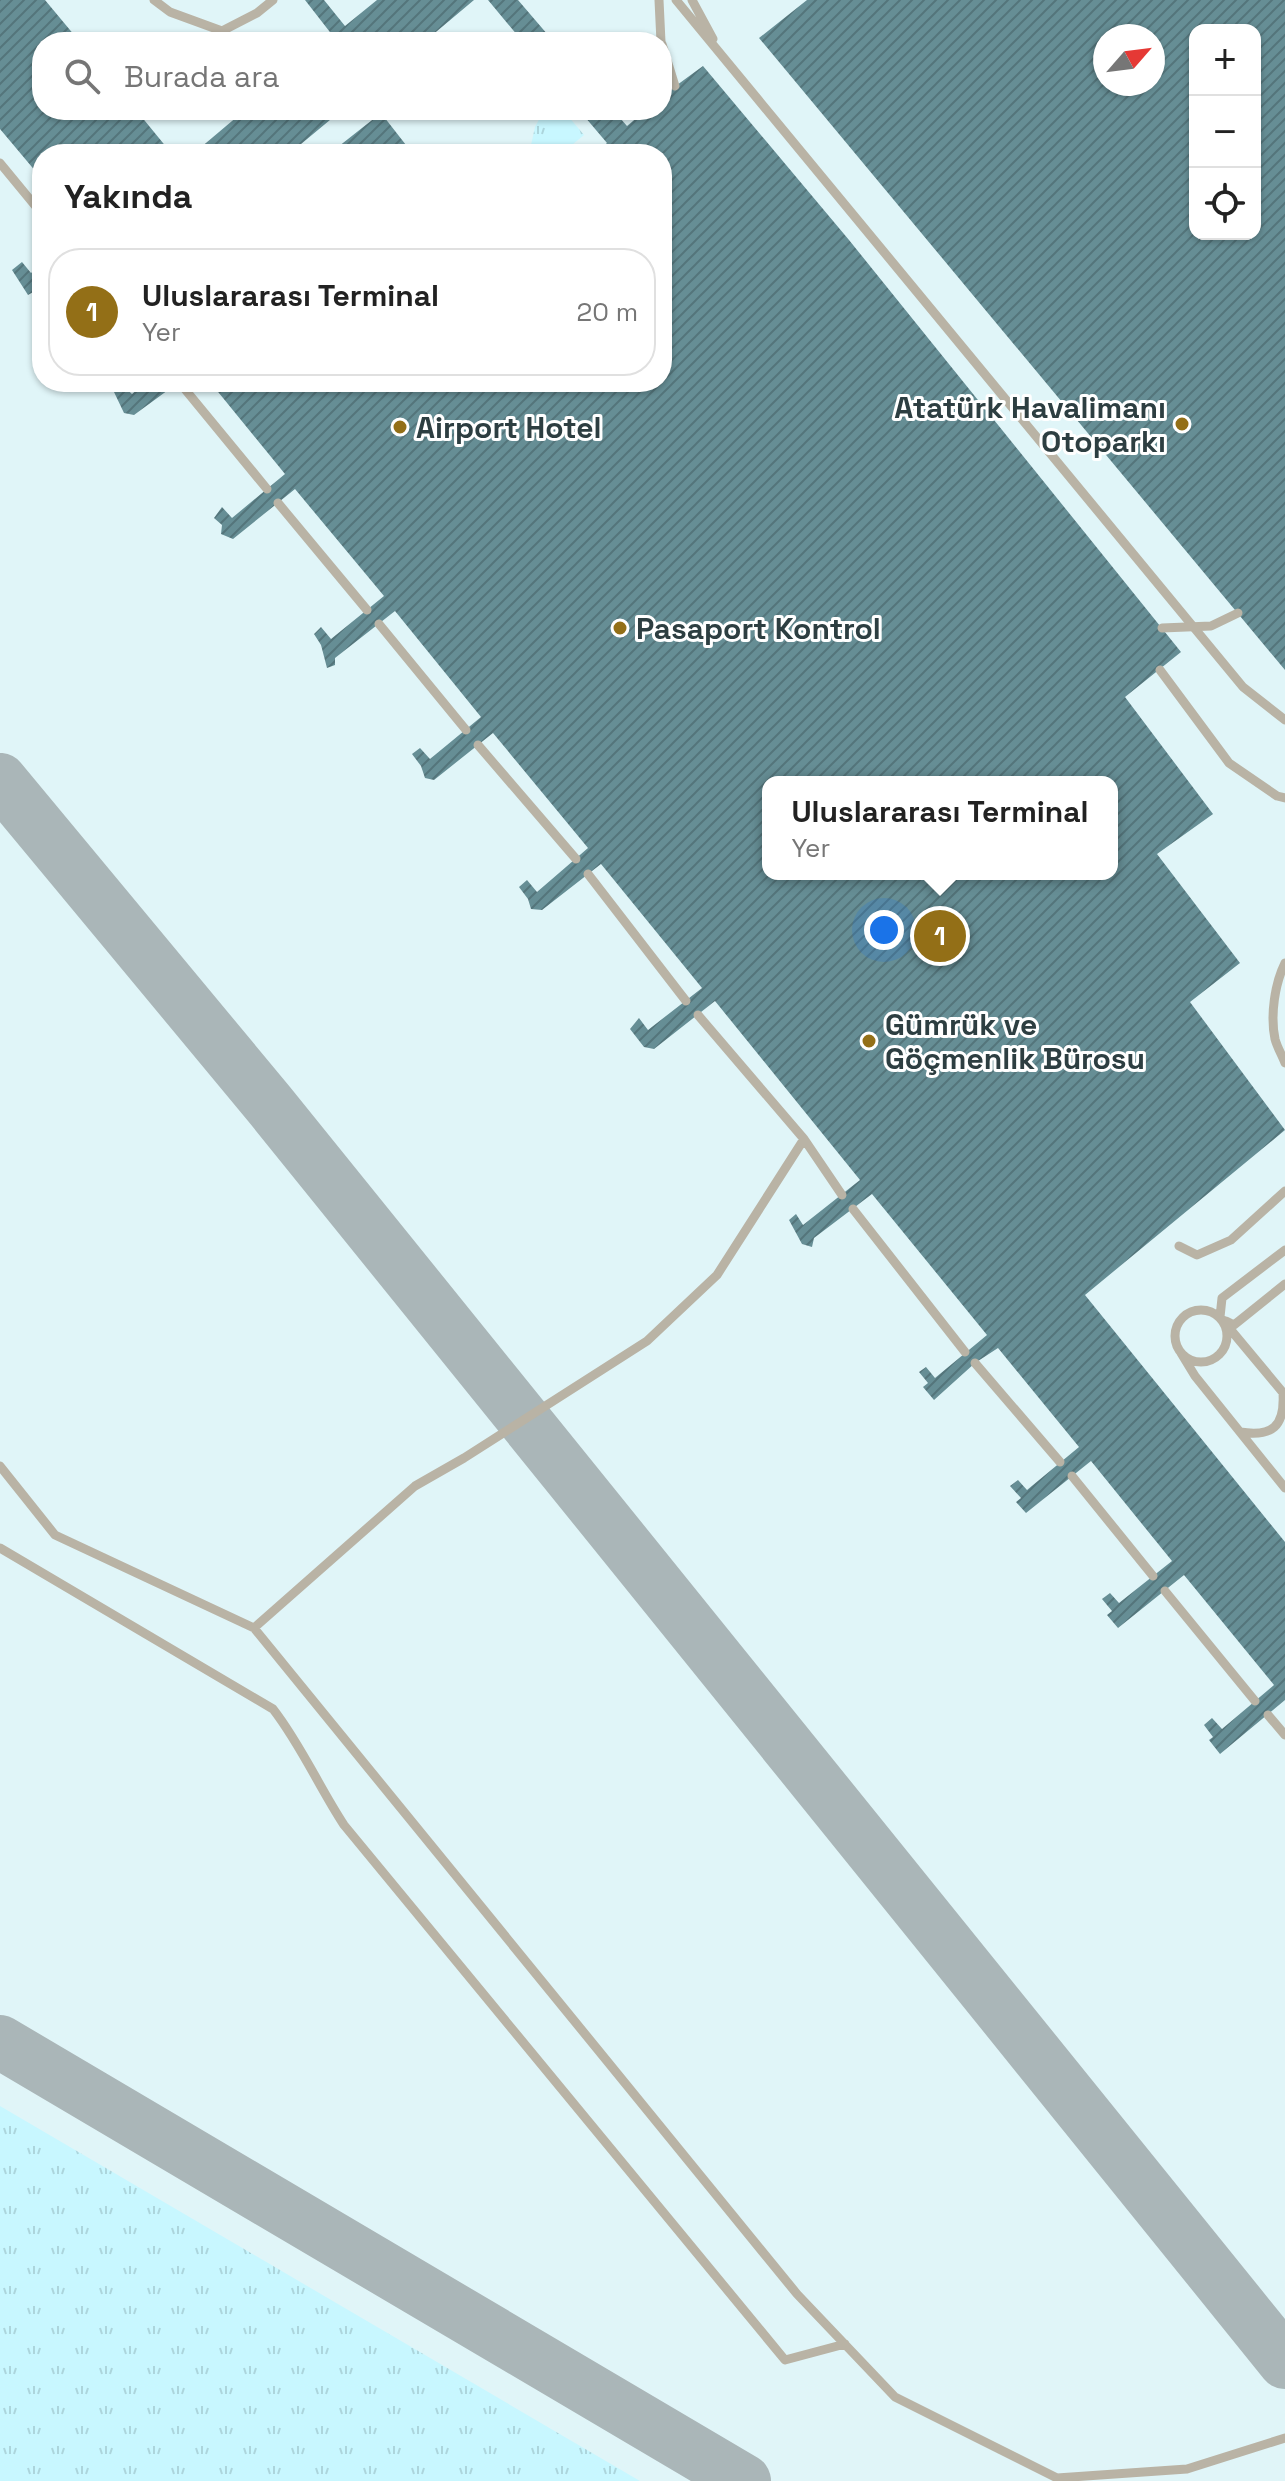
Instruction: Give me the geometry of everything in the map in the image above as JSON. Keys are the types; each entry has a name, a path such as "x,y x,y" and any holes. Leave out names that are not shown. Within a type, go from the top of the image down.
{"lane":[{"path":"154,0 170,12 222,31 257,13 273,0"},
{"path":"659,0 661,32"},
{"path":"676,0 1243,687 1285,720"},
{"path":"692,0 724,60"},
{"path":"672,76 675,86"},
{"path":"0,163 32,202"},
{"path":"187,392 267,489"},
{"path":"278,503 367,610"},
{"path":"1162,628 1211,626 1238,613"},
{"path":"379,624 466,730"},
{"path":"1160,670 1229,763 1277,796 1285,798"},
{"path":"478,745 576,859"},
{"path":"588,874 686,1001"},
{"path":"1285,963 1279,974 1274,1011 1275,1039 1285,1063"},
{"path":"698,1015 804,1139 842,1195"},
{"path":"254,1628 415,1486 647,1341 717,1275 804,1139"},
{"path":"1179,1246 1197,1255 1231,1240 1285,1191"},
{"path":"853,1209 965,1352"},
{"path":"1181,1353 1196,1362 1219,1355 1227,1341 1225,1324 1220,1317 1222,1298 1285,1250"},
{"path":"1285,1284 1234,1325 1204,1310 1195,1310 1180,1319 1175,1337 1195,1376 1285,1488"},
{"path":"1220,1317 1284,1394 1284,1413 1275,1428 1266,1433 1240,1432"},
{"path":"975,1363 1060,1462"},
{"path":"0,1466 55,1535 254,1628 797,2294 895,2397 1057,2478 1187,2469 1285,2438"},
{"path":"1072,1476 1153,1576"},
{"path":"0,1548 273,1709 291,1732 324,1795 344,1825 785,2360 845,2344"},
{"path":"1165,1591 1255,1701"},
{"path":"1268,1715 1285,1735"}],"shaded area":[{"path":"0,0 1285,0 1285,2481 0,2481"}],"green space":[{"path":"539,120 571,120 584,135 573,144 531,144"},
{"path":"0,2106 640,2481 0,2481"}],"building":[{"path":"0,0 45,0 72,32 32,32 32,120 144,120 164,144 32,144 32,167 0,129"},
{"path":"305,0 324,0 345,26 377,0 474,0 436,32 330,32"},
{"path":"488,0 518,0 545,32 515,32"},
{"name":"Atatürk Havalimanı Otoparkı","path":"807,0 1285,0 1285,670 759,38"},
{"path":"703,66 849,240 1181,652 1125,697 1213,814 1157,854 1240,963 1190,1002 1285,1130 1085,1295 1285,1542 1285,1700 1220,1754 1209,1740 1213,1737 1204,1725 1212,1718 1222,1729 1274,1685 1184,1575 1118,1628 1107,1615 1112,1611 1102,1599 1110,1593 1119,1603 1172,1561 1091,1461 1026,1513 1016,1502 1021,1498 1010,1486 1018,1480 1027,1490 1079,1447 998,1348 975,1363 934,1400 923,1387 928,1383 919,1372 926,1367 935,1378 987,1335 872,1194 814,1238 812,1247 802,1244 789,1220 796,1214 803,1225 860,1180 715,1001 654,1049 644,1047 630,1029 639,1018 648,1030 702,988 601,864 542,910 531,909 519,887 527,880 537,892 588,848 493,733 434,780 425,778 412,754 420,748 430,759 481,717 395,611 335,658 335,665 327,668 321,645 314,634 321,627 331,639 384,596 295,489 233,539 221,534 222,525 214,518 222,507 232,518 285,474 218,392 672,392 672,144 606,144 587,120 622,120 627,126 634,120 672,120 672,89"},
{"path":"233,120 330,120 301,144 205,144"},
{"path":"372,120 386,120 405,144 342,144"},
{"path":"22,262 32,272 32,293 28,295 12,270"},
{"path":"114,392 165,392 134,415 124,413"}],"taxiway":[{"path":"0,780 269,1104 1285,2362"},
{"path":"0,2042 744,2481"}],"place":[{"name":"Atatürk Havalimanı Otoparkı","path":"1182,424"},
{"name":"Airport Hotel","path":"400,427"},
{"name":"Pasaport Kontrol","path":"620,628"},
{"name":"Uluslararası Terminal","path":"940,936"},
{"name":"Gümrük ve Göçmenlik Bürosu","path":"869,1041"}]}
